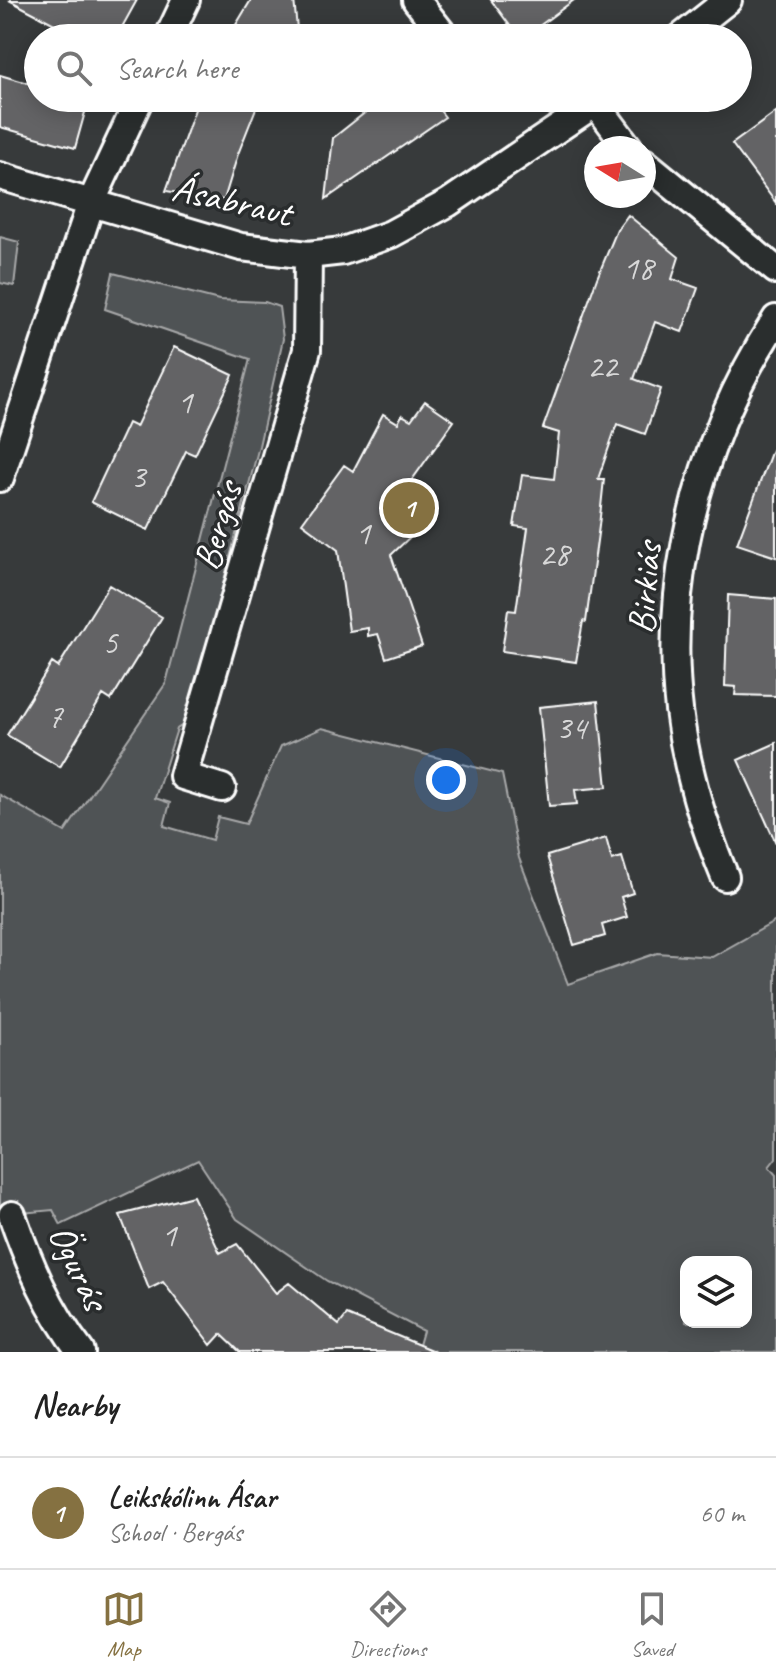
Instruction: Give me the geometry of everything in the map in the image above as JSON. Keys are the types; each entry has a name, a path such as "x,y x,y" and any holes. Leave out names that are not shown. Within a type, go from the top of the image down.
{"street":[{"path":"175,24 186,0"},
{"path":"416,0 435,24"},
{"path":"698,24 728,0"},
{"path":"0,478 91,203 133,112"},
{"name":"Ásabraut","path":"0,176 241,247 308,255 343,251 391,234 448,203 584,112"},
{"path":"607,112 622,136"},
{"path":"656,172 776,270"},
{"name":"Bergás","path":"222,788 183,776 307,350 308,255"},
{"name":"Birkiás","path":"725,877 695,789 681,724 676,618 684,552 705,462 736,389 776,319"},
{"name":"Ögurás","path":"12,1215 27,1258 47,1299 81,1352"}],"shaded area":[{"path":"0,237 19,242 14,286 0,283"},
{"path":"113,273 219,300 265,302 279,307 283,339 259,446 187,722 177,729 155,798 170,803 164,826 212,840 218,817 246,824 281,746 322,728 502,774 519,858 568,984 657,953 712,957 776,921 776,1158 769,1167 776,1175 776,1352 417,1352 423,1331 327,1281 237,1219 198,1160 61,1225 53,1210 0,1215 0,795 65,832 166,683 250,359 105,309"}],"building":[{"path":"9,0 137,0 124,24 54,24"},
{"path":"251,0 294,0 297,24 236,24"},
{"path":"491,0 574,0 542,24 509,24"},
{"path":"0,75 24,82 24,112 85,112 75,148 0,127"},
{"path":"194,112 254,112 224,200 166,191"},
{"path":"366,112 441,112 445,117 326,199 333,138"},
{"path":"776,112 776,203 732,144"},
{"path":"628,215 679,257 672,279 698,288 682,332 655,322 634,379 661,389 645,434 617,424 598,479 604,479 599,526 586,622 583,621 576,662 502,651 508,610 516,611 528,528 514,526 522,475 554,479 559,433 543,428 597,278 617,230"},
{"path":"174,347 233,375 195,455 186,451 148,530 91,502 128,423 136,427"},
{"path":"425,401 454,421 397,501 413,521 413,529 410,537 391,555 422,646 386,658 378,634 368,636 368,628 349,631 338,550 302,523 344,465 353,471 383,414 398,423 402,415 411,420"},
{"path":"772,450 776,451 776,557 737,544"},
{"path":"109,585 162,617 111,700 103,695 60,767 7,735 52,663 58,667"},
{"path":"728,595 776,599 776,696 735,695 736,687 725,686"},
{"path":"598,701 607,787 575,790 577,804 549,806 539,707"},
{"path":"776,743 776,843 738,760"},
{"path":"606,838 612,860 622,857 633,893 621,897 627,917 602,925 605,936 574,945 547,856"},
{"path":"193,1196 220,1253 237,1244 276,1293 289,1283 339,1325 347,1315 436,1352 240,1352 221,1334 211,1345 163,1282 149,1289 120,1215"}],"place":[{"name":"Leikskólinn Ásar","path":"409,508"}]}
